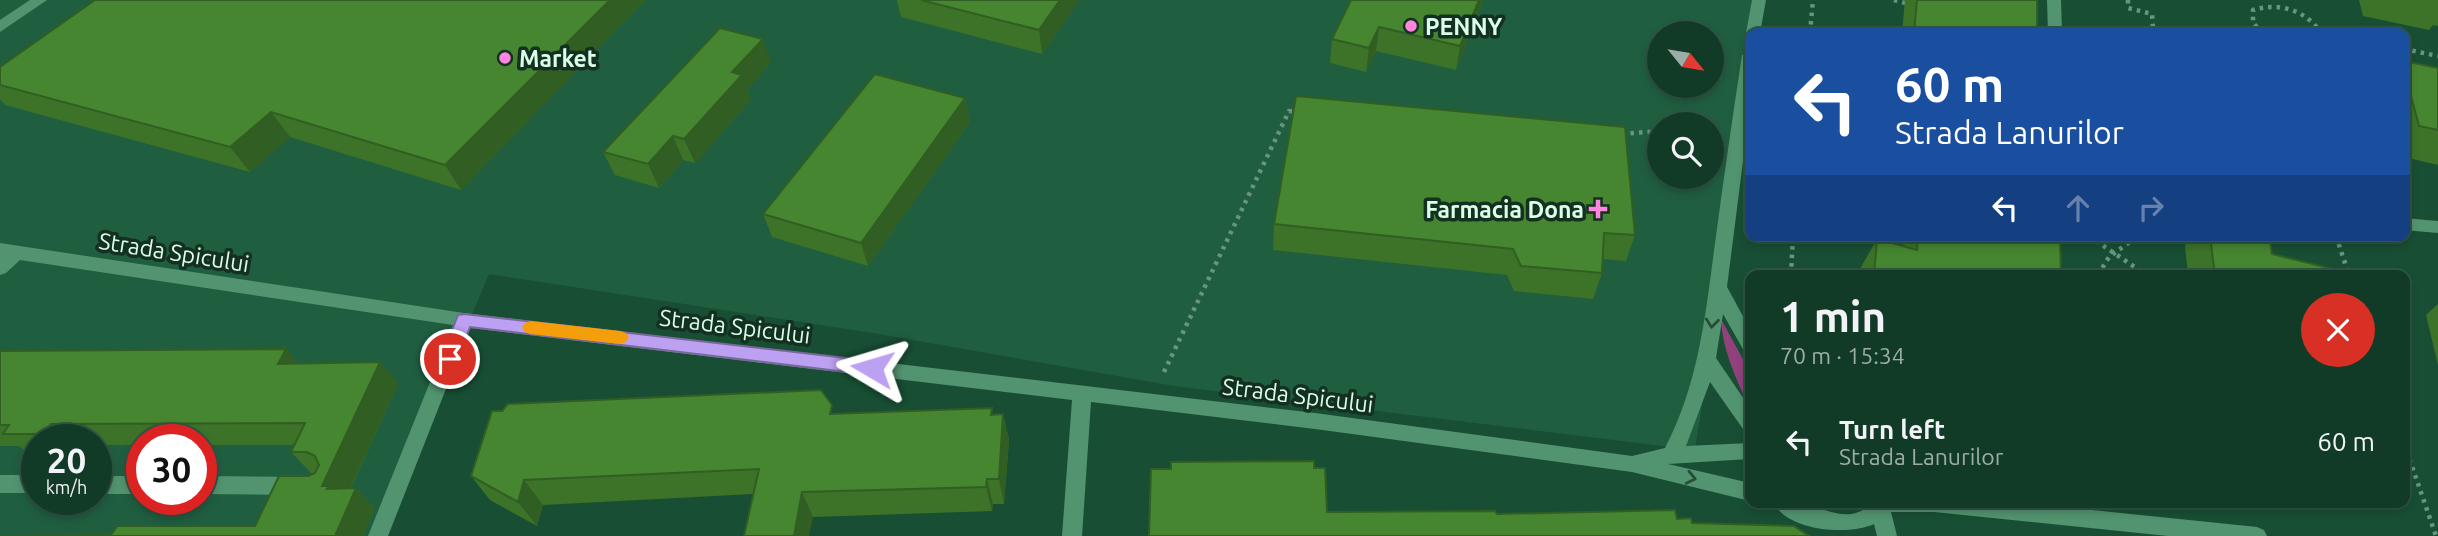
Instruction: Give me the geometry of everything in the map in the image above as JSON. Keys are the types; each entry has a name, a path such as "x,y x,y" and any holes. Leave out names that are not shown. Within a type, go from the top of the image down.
{"street":[{"path":"0,27 40,0"},
{"path":"1755,28 1759,0"},
{"path":"2054,0 2055,28"},
{"path":"1671,455 1697,403 1708,361 1745,90"},
{"path":"2410,225 2438,228"},
{"path":"0,268 8,252"},
{"name":"Strada Spicului","path":"8,252 464,320 754,353 1632,464 1745,491"},
{"path":"1717,286 1745,337"},
{"path":"378,536 464,320"},
{"path":"1708,361 1745,416"},
{"path":"1072,536 1082,395"},
{"name":"Strada Spicului","path":"1632,464 1671,455 1745,451"},
{"path":"0,484 21,484"},
{"path":"217,485 314,485"},
{"path":"1790,508 1815,522 1835,527 1853,526 1869,520 1879,508"},
{"path":"1882,508 1887,536"},
{"path":"1991,508 2257,536"},
{"path":"1815,522 1832,536"}],"path":[{"path":"1810,28 1813,0"},
{"path":"1894,0 1916,6"},
{"path":"2128,0 2129,8 2152,14 2152,28"},
{"path":"2286,0 2289,9"},
{"path":"2258,28 2252,22 2253,10 2267,5 2289,9 2310,19 2318,28"},
{"path":"2410,50 2438,56"},
{"path":"1149,402 1289,111 1303,113"},
{"path":"1610,135 1647,132"},
{"path":"1790,270 1792,242"},
{"path":"2098,242 2139,270"},
{"path":"2100,270 2102,262 2129,242"},
{"path":"2338,242 2347,270"},
{"path":"2410,461 2435,536"}],"shaded area":[{"path":"0,0 1764,0 1760,28 1745,28 1745,126 1695,450 1174,386 873,333 489,274 379,536 0,536"},
{"path":"1721,319 1745,363 1745,398 1730,362"}],"building":[{"path":"95,0 610,0 445,165 271,112 230,147 0,85 0,67"},
{"path":"921,0 1060,0 1039,30"},
{"path":"1351,0 1479,0 1460,46 1379,27 1369,48 1332,39"},
{"path":"1917,0 2037,0 2037,28 1914,28"},
{"path":"720,28 763,39 732,72 742,75 684,139 673,136 648,164 603,152"},
{"path":"2410,62 2438,68 2438,130 2419,126 2410,92"},
{"path":"875,74 965,98 861,243 763,214"},
{"path":"1296,96 1625,127 1635,235 1604,233 1602,273 1521,266 1513,249 1274,224"},
{"path":"1877,242 1888,242 1917,250 1918,242 2056,242 2060,243 2061,270 1874,270"},
{"path":"2211,242 2270,242 2272,254 2337,270 2214,270"},
{"path":"286,349 278,364 380,362 322,486 329,486 327,489 356,488 335,536 0,536 111,535 117,526 255,526 279,476 308,476 315,473 319,465 315,456 307,452 291,452 305,423 21,424 21,434 3,434 9,425 0,425 0,351"},
{"path":"821,390 832,405 830,414 992,408 991,415 1003,414 999,479 987,479 986,487 802,492 794,536 744,536 759,469 524,480 518,502 471,476 492,411 502,411 508,404"},
{"path":"1314,461 1314,468 1325,468 1327,512 1495,511 1497,514 1675,510 1677,519 1691,518 1692,523 1794,526 1809,536 1149,536 1151,469 1171,469 1171,462"}],"slow traffic":[{"path":"530,327 620,337"}],"place":[{"name":"PENNY","path":"1411,26"},
{"name":"Market","path":"505,58"},
{"name":"Farmacia Dona","path":"1598,209"}],"route":[{"path":"450,359 464,320 872,368"}]}
